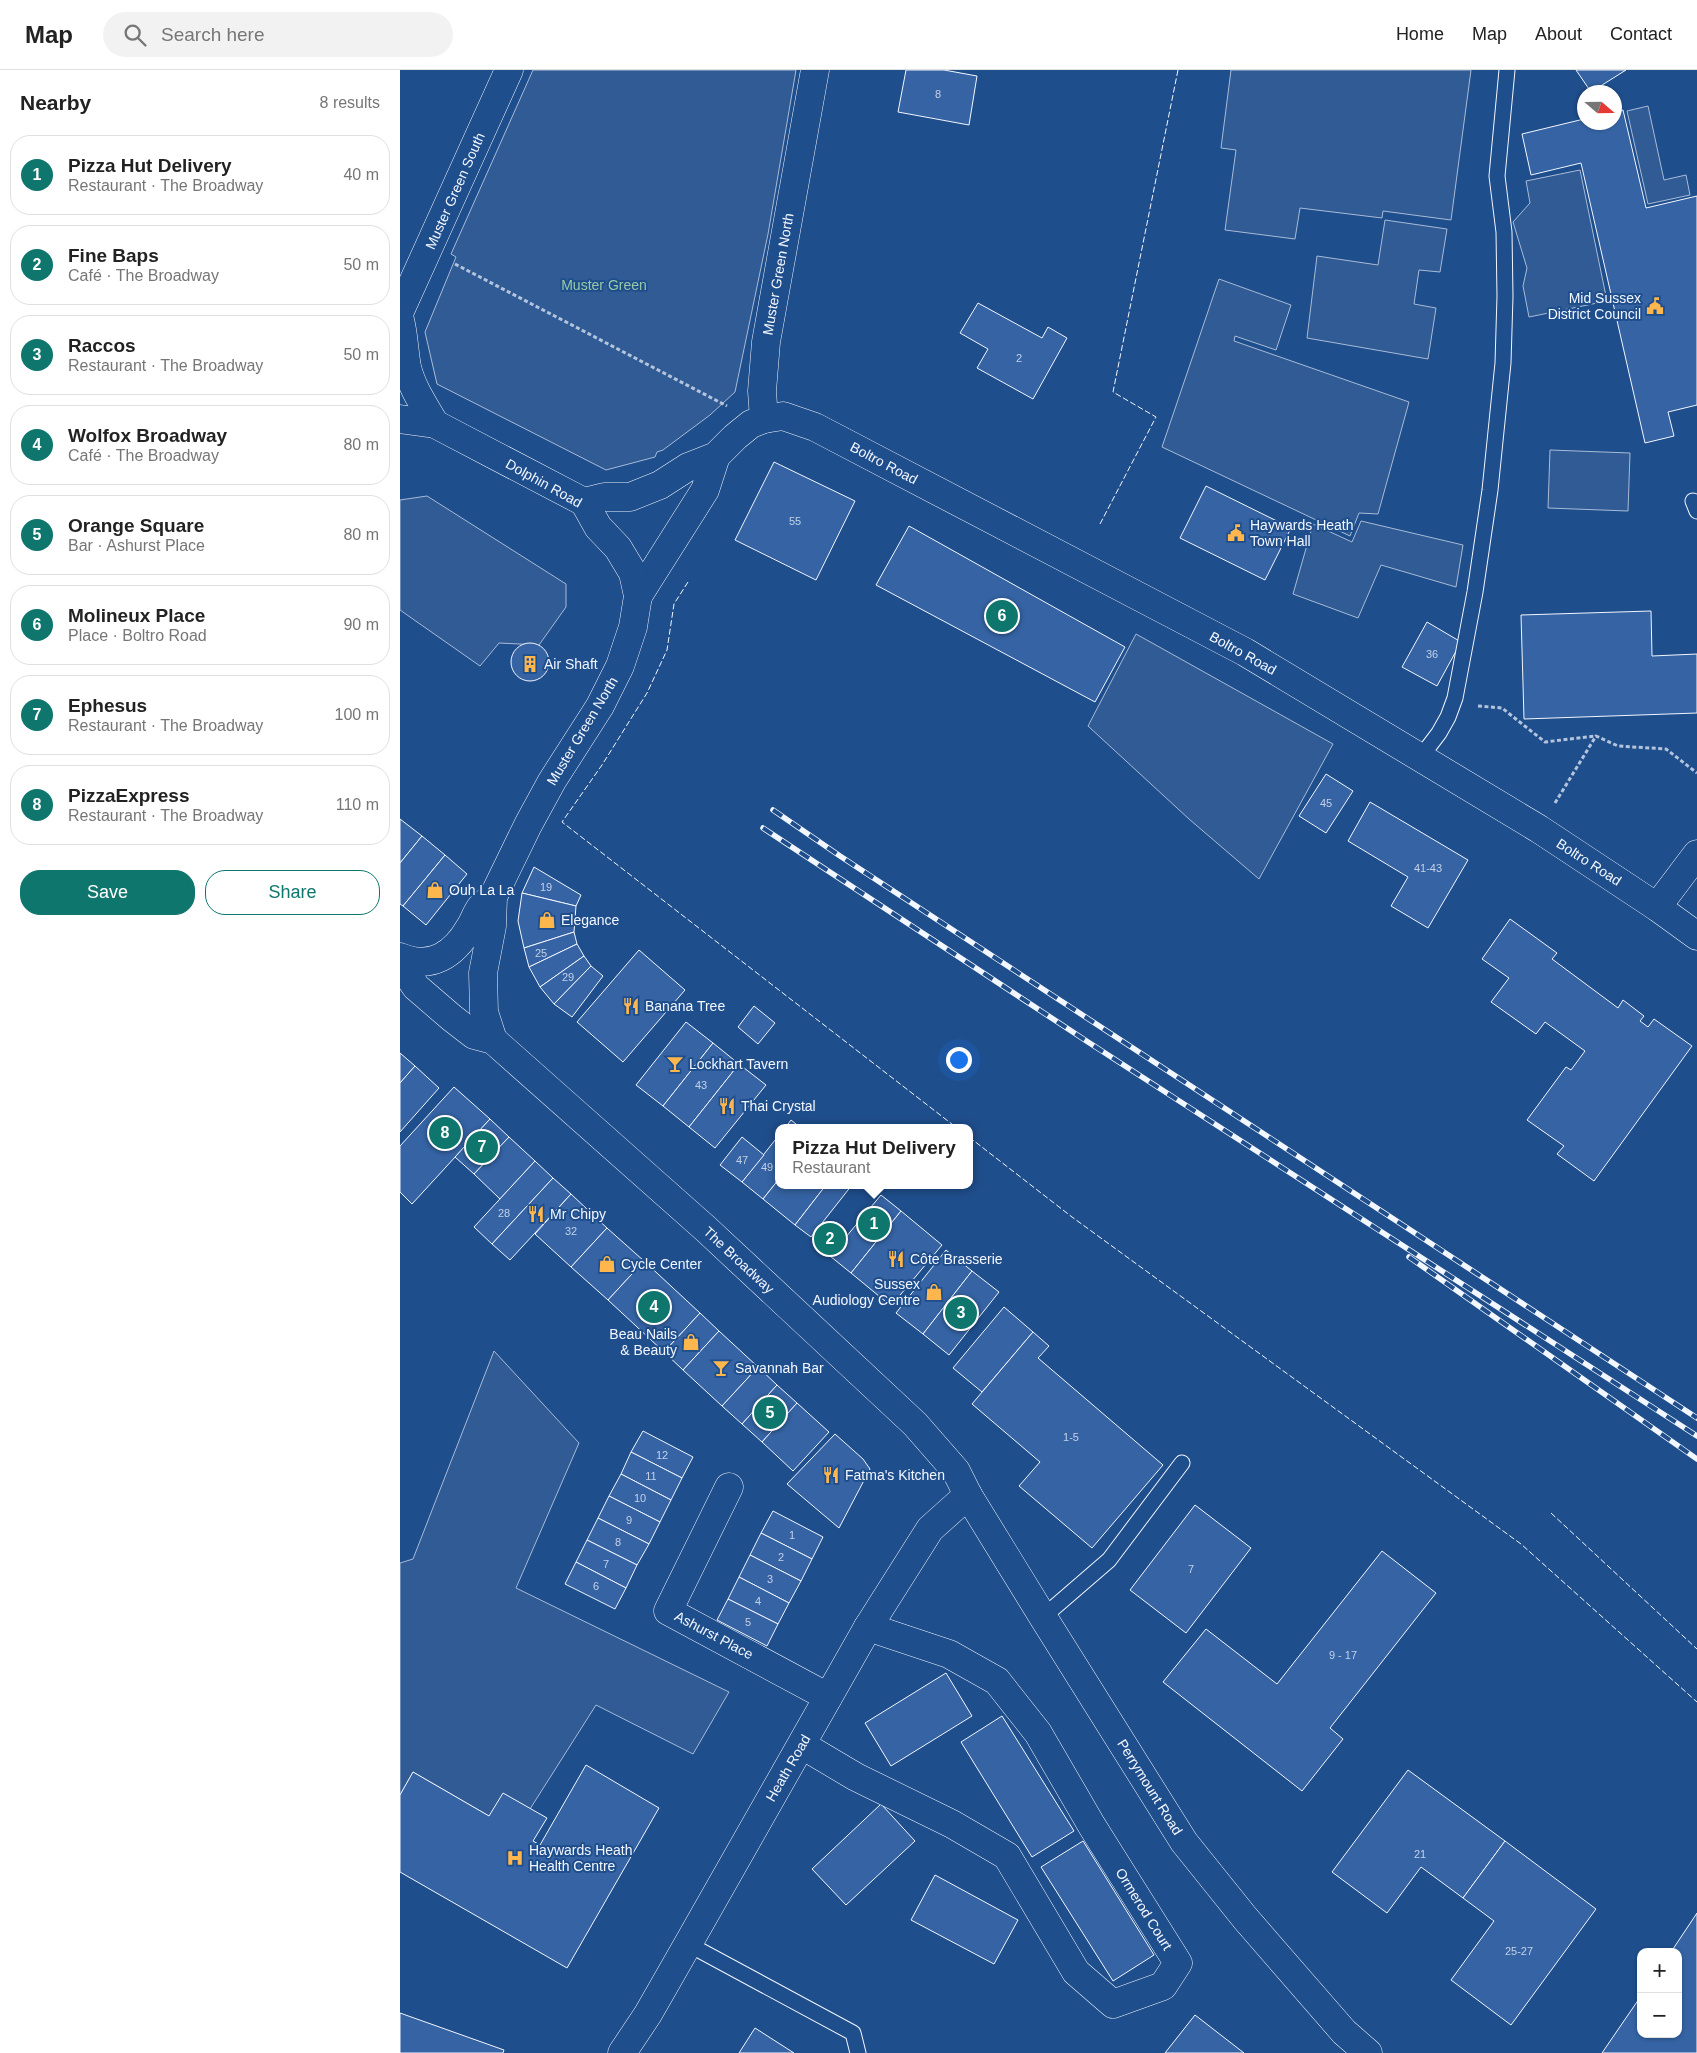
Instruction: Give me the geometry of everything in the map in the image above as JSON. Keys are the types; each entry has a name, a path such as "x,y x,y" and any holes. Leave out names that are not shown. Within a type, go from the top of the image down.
{"street":[{"name":"Muster Green South","path":"400,311 510,70"},
{"name":"Muster Green North","path":"584,502 604,497 630,497 660,485 688,467 716,456 751,424 764,419 762,391 766,342 815,70"},
{"path":"400,320 405,339 407,366 416,393 435,424"},
{"name":"Boltro Road","path":"764,419 783,416 815,427 1245,652 1539,829 1657,907 1697,936"},
{"name":"Dolphin Road","path":"400,419 435,424 584,502 598,527 618,548 633,573 638,596"},
{"name":"Muster Green North","path":"493,897 552,781 600,706 620,666 634,627 638,596 705,490 716,456"},
{"path":"1657,907 1697,854"},
{"path":"400,957 410,961 425,963 445,955 457,946 470,928 480,908 493,897"},
{"name":"The Broadway","path":"493,897 492,926 483,973 484,1012 494,1040"},
{"name":"The Broadway","path":"400,964 416,987 474,1035 494,1040 706,1229 915,1424 956,1471 968,1495"},
{"name":"Ashurst Place","path":"729,1487 668,1611 828,1698"},
{"name":"Perrymount Road","path":"968,1495 1184,1842 1245,1918 1344,2032 1368,2053"},
{"name":"Heath Road","path":"622,2053 648,2014 868,1627 930,1529 968,1495"},
{"name":"Ormerod Court","path":"802,1745 856,1777 952,1824 1007,1856 1076,1972 1112,2004 1163,1986 1178,1963 1092,1826 1038,1733 997,1681 949,1654 868,1627"}],"lane":[{"path":"1420,758 1439,734 1453,704 1469,630 1487,516 1503,363 1506,286 1504,232 1497,176 1507,70"},
{"path":"1043,1617 1109,1560 1182,1463"},
{"path":"688,1944 853,2032 858,2053"}],"path":[{"path":"428,250 727,406"},
{"path":"1453,704 1502,708 1545,742 1596,736 1618,746 1666,749 1697,773"},
{"path":"1539,829 1596,736"}],"shaded area":[{"name":"Muster Green","path":"533,70 796,70 768,234 735,392 710,415 663,450 657,452 655,457 606,470 437,384 425,332 456,257 451,254"},
{"path":"1231,70 1471,70 1451,220 1383,211 1382,218 1300,208 1295,239 1225,230 1236,150 1221,148"},
{"path":"1648,106 1664,180 1686,175 1690,195 1648,204 1627,111"},
{"path":"1580,170 1607,301 1529,317 1523,286 1527,268 1513,222 1530,203 1526,181"},
{"path":"1385,220 1447,229 1440,272 1419,270 1414,304 1436,308 1428,359 1307,338 1317,256 1378,265"},
{"path":"1219,279 1291,305 1276,350 1235,336 1234,341 1409,402 1378,514 1359,513 1350,536 1162,447"},
{"path":"1550,450 1630,453 1628,511 1548,508"},
{"path":"427,496 566,584 566,607 539,645 499,643 480,666 400,610 400,500"},
{"path":"1361,521 1463,545 1456,587 1381,565 1358,618 1293,594 1313,524 1352,542"},
{"path":"1136,634 1333,744 1259,879 1189,819 1088,726"},
{"path":"494,1351 579,1443 516,1588 729,1692 693,1754 596,1705 530,1809 489,1816 413,1772 400,1795 400,1563 413,1559"}],"building":[{"path":"906,70 944,70 977,76 969,125 898,112"},
{"path":"1576,70 1626,70 1602,85 1586,85"},
{"name":"Mid Sussex District Council","path":"1622,110 1646,208 1697,196 1697,405 1668,412 1674,436 1645,443 1581,163 1531,175 1522,134 1577,121 1577,130 1622,130"},
{"path":"978,303 1042,338 1048,327 1067,338 1033,399 977,368 988,349 960,333"},
{"path":"774,462 855,501 816,580 735,540"},
{"name":"Haywards Heath Town Hall","path":"1206,486 1291,528 1265,580 1180,538"},
{"path":"909,526 1125,647 1095,702 876,585"},
{"path":"1651,611 1652,656 1697,654 1697,713 1524,719 1521,615"},
{"path":"1427,622 1461,642 1437,686 1402,667"},
{"name":"Air Shaft","path":"530,643 543,649 549,662 543,675 530,681 517,675 511,662 517,649"},
{"path":"1326,774 1353,791 1326,833 1299,816"},
{"path":"1370,802 1468,860 1428,928 1391,906 1408,877 1348,841"},
{"path":"400,819 422,836 400,863"},
{"path":"422,836 445,855 403,906 400,904 400,863"},
{"name":"Ouh La La","path":"445,855 467,874 426,925 403,906"},
{"path":"534,867 581,895 576,906 522,893"},
{"name":"Elegance","path":"522,893 576,906 574,932 524,948 518,921"},
{"path":"1510,919 1557,953 1552,959 1618,1008 1623,1000 1644,1016 1640,1021 1648,1027 1654,1019 1692,1046 1594,1181 1557,1154 1564,1146 1527,1120 1566,1067 1571,1070 1585,1051 1545,1022 1536,1034 1491,1002 1509,978 1482,959"},
{"path":"574,932 577,944 529,967 524,948"},
{"path":"577,944 584,956 540,987 529,967"},
{"name":"Banana Tree","path":"639,950 685,990 623,1062 577,1022"},
{"path":"584,956 591,966 554,1004 540,987"},
{"path":"591,966 603,976 572,1017 554,1004"},
{"path":"754,1006 775,1023 758,1044 738,1027"},
{"name":"Lockhart Tavern","path":"686,1022 713,1043 663,1106 636,1085"},
{"path":"713,1043 739,1064 689,1127 663,1106"},
{"path":"400,1053 415,1066 400,1083"},
{"name":"Thai Crystal","path":"739,1064 766,1085 715,1148 689,1127"},
{"path":"415,1066 439,1088 400,1132 400,1083"},
{"path":"454,1087 490,1119 412,1204 400,1192 400,1146"},
{"path":"490,1119 509,1137 474,1174 455,1157"},
{"path":"791,1120 796,1124 788,1124"},
{"path":"509,1137 535,1161 500,1199 474,1174"},
{"path":"742,1137 764,1155 742,1182 720,1165"},
{"path":"775,1140 775,1184 763,1199 742,1182"},
{"path":"535,1161 553,1178 492,1244 474,1227"},
{"name":"Mr Chipy","path":"553,1178 571,1194 510,1260 492,1244"},
{"path":"775,1184 775,1189 823,1189 795,1225 763,1199"},
{"path":"823,1189 849,1189 811,1237 795,1225"},
{"path":"571,1194 607,1228 571,1267 535,1234"},
{"path":"881,1195 901,1211 851,1273 830,1256"},
{"name":"Côte Brasserie","path":"901,1211 942,1245 891,1306 851,1273"},
{"path":"830,1223 847,1236 830,1256 813,1242"},
{"name":"Cycle Center","path":"607,1228 644,1261 608,1300 571,1267"},
{"name":"Sussex Audiology Centre","path":"946,1250 972,1271 923,1334 896,1313"},
{"path":"644,1261 700,1313 664,1352 608,1300"},
{"path":"972,1271 999,1292 949,1355 923,1334"},
{"path":"1004,1307 1033,1332 982,1392 953,1368"},
{"name":"Beau Nails & Beauty","path":"700,1313 719,1331 683,1370 664,1352"},
{"name":"Savannah Bar","path":"719,1331 758,1367 722,1406 683,1370"},
{"path":"1033,1332 1049,1346 1038,1358 1163,1465 1092,1548 1019,1486 1040,1462 972,1404"},
{"path":"758,1367 777,1385 742,1424 722,1406"},
{"path":"777,1385 797,1403 762,1442 742,1424"},
{"path":"797,1403 829,1432 793,1471 762,1442"},
{"path":"643,1431 693,1457 682,1478 631,1452"},
{"name":"Fatma's Kitchen","path":"835,1434 863,1459 870,1469 839,1528 787,1484"},
{"path":"631,1452 682,1478 671,1500 621,1474"},
{"path":"621,1474 671,1500 660,1522 609,1496"},
{"path":"609,1496 660,1522 649,1544 598,1518"},
{"path":"1195,1505 1251,1548 1186,1633 1130,1590"},
{"path":"773,1511 823,1537 812,1559 761,1533"},
{"path":"598,1518 649,1544 637,1565 587,1540"},
{"path":"761,1533 812,1559 801,1581 750,1555"},
{"path":"587,1540 637,1565 626,1588 576,1562"},
{"path":"1382,1551 1436,1593 1330,1728 1343,1739 1302,1791 1163,1682 1206,1629 1277,1684"},
{"path":"750,1555 801,1581 789,1603 739,1577"},
{"path":"576,1562 626,1588 615,1609 565,1584"},
{"path":"739,1577 789,1603 778,1624 728,1599"},
{"path":"728,1599 778,1624 767,1646 717,1620"},
{"path":"946,1673 972,1716 891,1766 865,1723"},
{"path":"1002,1716 1074,1831 1032,1857 961,1742"},
{"name":"Haywards Heath Health Centre","path":"586,1765 659,1808 567,1968 400,1872 400,1795 413,1772 489,1816 503,1793 547,1818 533,1841 540,1845"},
{"path":"1408,1770 1505,1841 1463,1898 1421,1867 1387,1913 1332,1872"},
{"path":"881,1804 915,1841 846,1905 812,1869"},
{"path":"1083,1841 1154,1955 1113,1981 1041,1867"},
{"path":"1505,1841 1596,1909 1511,2025 1451,1980 1494,1921 1463,1898"},
{"path":"935,1875 1018,1920 994,1964 911,1920"},
{"path":"1697,1913 1697,2053 1602,2053 1637,2002 1637,2038 1682,2038 1682,1948 1674,1948"},
{"path":"400,2013 504,2050 503,2053 400,2053"},
{"path":"1195,2015 1244,2053 1165,2053"},
{"path":"755,2028 794,2053 739,2053"}],"railway":[{"path":"773,810 840,856 1697,1418"},
{"path":"763,828 1088,1042 1697,1436"},
{"path":"1409,1257 1697,1459"}],"fence":[{"path":"1100,524 1156,417 1113,392 1178,70"},
{"path":"688,582 674,604 667,650 647,693 602,765 562,822 952,1124"},
{"path":"973,1140 1072,1217 1521,1544 1697,1702"},
{"path":"1551,1513 1697,1649"}],"place":[{"name":"Mid Sussex District Council","path":"1655,306"},
{"name":"Haywards Heath Town Hall","path":"1236,533"},
{"name":"Molineux Place","path":"1002,616"},
{"name":"Air Shaft","path":"530,664"},
{"name":"Ouh La La","path":"435,890"},
{"name":"Elegance","path":"547,920"},
{"name":"Banana Tree","path":"631,1006"},
{"name":"Lockhart Tavern","path":"675,1064"},
{"name":"Thai Crystal","path":"727,1106"},
{"name":"PizzaExpress","path":"445,1133"},
{"name":"Ephesus","path":"482,1147"},
{"name":"Mr Chipy","path":"536,1214"},
{"name":"Pizza Hut Delivery","path":"874,1224"},
{"name":"Fine Baps","path":"830,1239"},
{"name":"Côte Brasserie","path":"896,1259"},
{"name":"Cycle Center","path":"607,1264"},
{"name":"Sussex Audiology Centre","path":"934,1292"},
{"name":"Wolfox Broadway","path":"654,1307"},
{"name":"Raccos","path":"961,1313"},
{"name":"Beau Nails & Beauty","path":"691,1342"},
{"name":"Savannah Bar","path":"721,1368"},
{"name":"Orange Square","path":"770,1413"},
{"name":"Fatma's Kitchen","path":"831,1475"},
{"name":"Haywards Heath Health Centre","path":"515,1858"}]}
